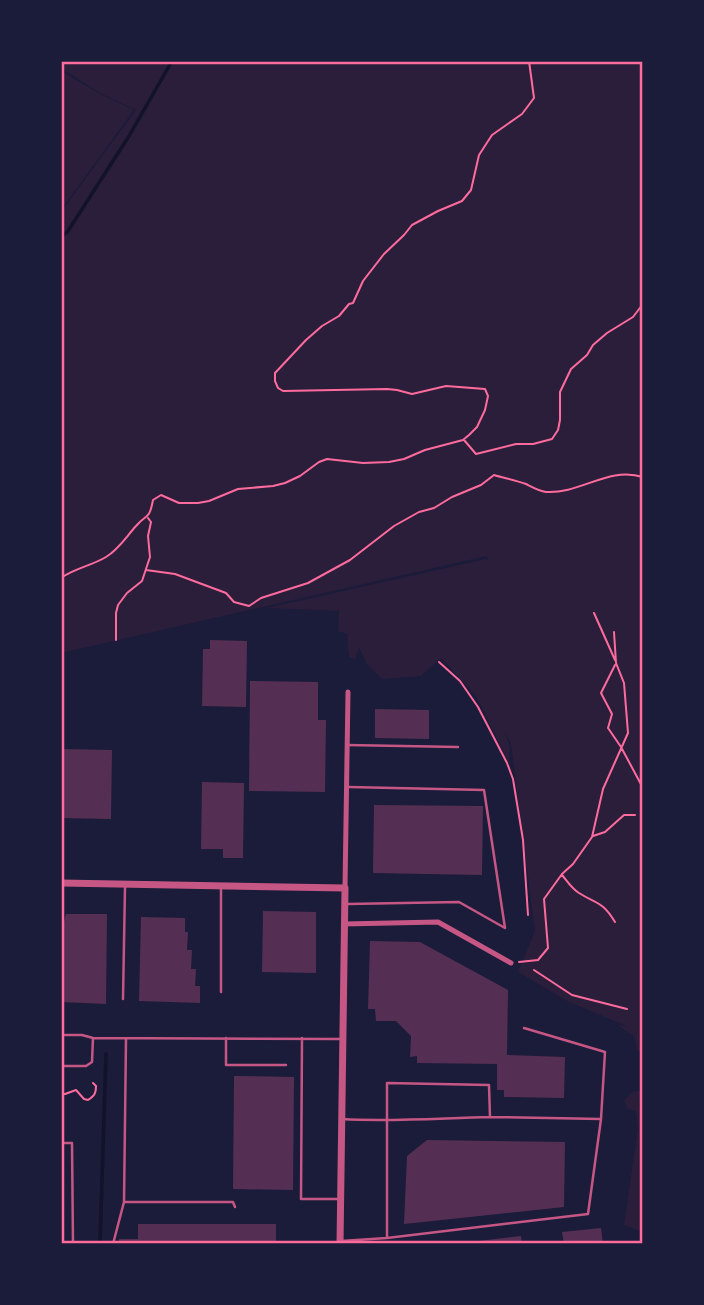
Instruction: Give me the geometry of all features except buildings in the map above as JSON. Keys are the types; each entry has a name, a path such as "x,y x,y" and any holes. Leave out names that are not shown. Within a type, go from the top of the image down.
{"street":[{"path":"340,1242 348,692"},
{"path":"61,883 345,888"},
{"path":"344,924 439,922 512,963"}],"lane":[{"path":"347,745 458,747"},
{"path":"344,904 459,902 505,928 484,790 346,786"},
{"path":"123,999 126,883"},
{"path":"221,885 221,992"},
{"path":"340,1242 588,1214 601,1119 605,1052 524,1028"},
{"path":"61,1035 93,1038 343,1039"},
{"path":"61,1066 86,1066 92,1062 93,1038"},
{"path":"113,1244 124,1202 126,1038"},
{"path":"226,1038 226,1065 286,1065"},
{"path":"302,1038 301,1199 341,1199"},
{"path":"387,1238 387,1083 489,1084 490,1117"},
{"path":"342,1119 601,1119"},
{"path":"61,1143 72,1143 73,1244"},
{"path":"124,1202 233,1202 235,1207"}],"path":[{"path":"61,578 72,570 110,554 127,539 135,526 148,517 153,500 161,495 179,503 198,503 238,489 285,483 327,459 363,463 404,460 425,450 463,440 477,427 488,396 485,389 446,386 412,394 387,389 284,391 278,388 275,373 306,340 353,303 363,281 412,225 462,201 471,190 479,155 492,135 522,114 534,98 529,61"},
{"path":"463,440 476,454 552,439 560,420 560,392 570,369 607,333 633,317 643,303"},
{"path":"146,570 175,574 226,593 234,602 249,606 261,598 308,583 350,560 394,526 481,485 494,475 545,492 574,489 600,478 630,473 643,477"},
{"path":"116,640 118,605 127,593 142,581 150,557 148,536 151,522 148,517"},
{"path":"512,963 538,960 548,948 544,899 592,837 603,789 628,733 624,683 594,613"},
{"path":"614,632 617,663 601,693 612,714 608,728 643,788"},
{"path":"439,662 460,681 478,707 513,779 523,840 528,915"},
{"path":"592,837 605,832 624,815 635,814"},
{"path":"562,874 576,891 606,908 615,922"},
{"path":"534,970 572,995 627,1009"},
{"path":"61,1094 76,1090 88,1100 96,1091 93,1083"}],"shaded area":[{"path":"61,61 643,61 643,1054 638,1051 634,1036 616,1024 629,1027 569,1002 518,972 535,931 511,744 505,732 510,747 509,763 476,696 441,658 421,676 382,679 367,664 359,647 355,660 349,657 347,634 338,631 339,611 267,608 486,559 488,561 487,556 61,653 61,212 136,110 100,93 61,68"},
{"path":"61,71 134,110 61,210"},
{"path":"643,1090 643,1232 624,1225 638,1127 636,1111 628,1109 624,1101 632,1092"}],"waterway":[{"path":"61,237 68,231 129,136 172,61"},
{"path":"100,1244 106,1054"}]}
